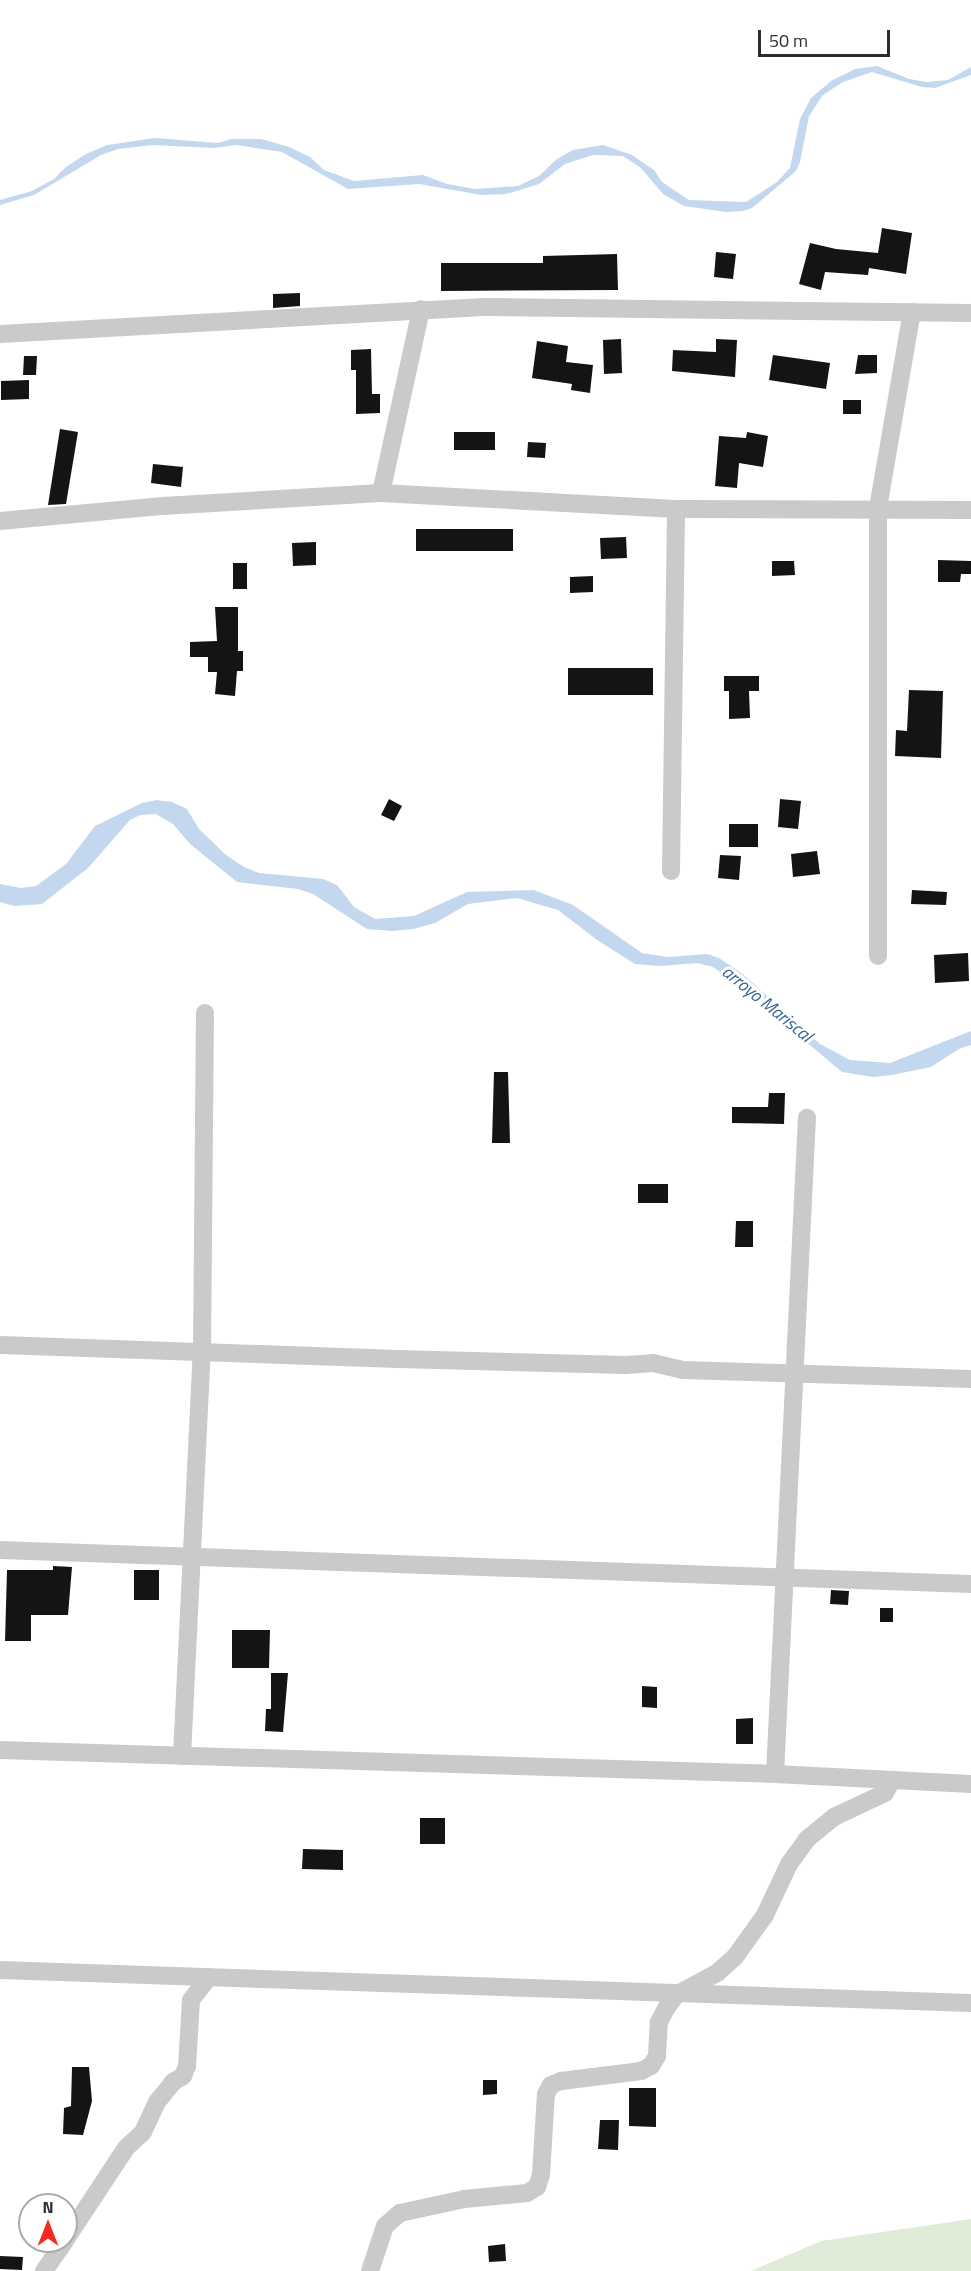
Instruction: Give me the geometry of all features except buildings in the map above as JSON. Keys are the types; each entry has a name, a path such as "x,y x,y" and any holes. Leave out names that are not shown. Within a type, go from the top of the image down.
{"street":[{"path":"0,334 421,309 551,307 971,313"},
{"path":"381,493 421,309"},
{"path":"878,956 878,508 912,312"},
{"path":"0,521 163,506 381,493 676,509 971,510"},
{"path":"671,871 676,509"},
{"path":"182,1756 194,1557 202,1353 205,1013"},
{"path":"774,1774 796,1373 807,1118"},
{"path":"0,1345 626,1365 653,1363 683,1370 971,1379"},
{"path":"0,1550 971,1584"},
{"path":"0,1750 774,1774 971,1784"},
{"path":"370,2271 376,2245 385,2226 400,2213 464,2199 526,2193 537,2187 541,2175 546,2094 551,2085 561,2080 640,2071 651,2066 657,2056 659,2022 676,1995 717,1973 735,1957 756,1930 789,1864 807,1839 834,1817 877,1799 885,1793 892,1780"},
{"path":"0,1970 676,1995 971,2003"},
{"path":"78,2220 126,2148 143,2132 157,2102 172,2082 183,2076 187,2066 191,2000 209,1977"},
{"path":"44,2271 56,2253"}],"green space":[{"path":"971,2219 971,2271 751,2271 821,2241"}],"water":[{"path":"877,66 909,79 927,82 948,80 971,67 971,75 935,88 922,87 872,72 843,82 823,95 809,116 800,162 796,171 752,208 743,211 726,212 684,206 663,194 641,168 623,156 593,155 565,164 539,184 506,194 482,195 419,184 348,189 282,152 236,145 215,148 153,145 118,149 101,155 34,195 0,205 0,200 32,191 54,179 66,167 86,154 107,145 155,138 218,143 231,139 261,139 289,147 310,157 324,170 354,181 423,175 447,184 475,189 518,186 539,176 557,159 573,150 603,145 632,155 654,170 662,182 689,200 746,202 777,182 790,168 800,119 811,98 831,81 855,69"},
{"name":"arroyo Mariscal","path":"157,800 172,802 187,809 199,829 226,855 244,867 259,873 323,879 337,885 354,907 375,919 414,916 467,892 534,890 573,905 642,953 668,957 707,954 719,958 744,975 820,1044 850,1060 890,1063 971,1031 971,1045 959,1049 931,1067 873,1077 842,1072 768,1010 762,1001 713,967 697,963 661,966 635,964 597,940 558,910 517,898 468,904 435,923 413,929 392,931 367,929 313,894 298,889 237,882 190,844 173,824 156,814 140,815 130,820 88,868 42,904 14,906 0,902 0,884 21,888 36,886 66,864 95,826 142,803"}]}
